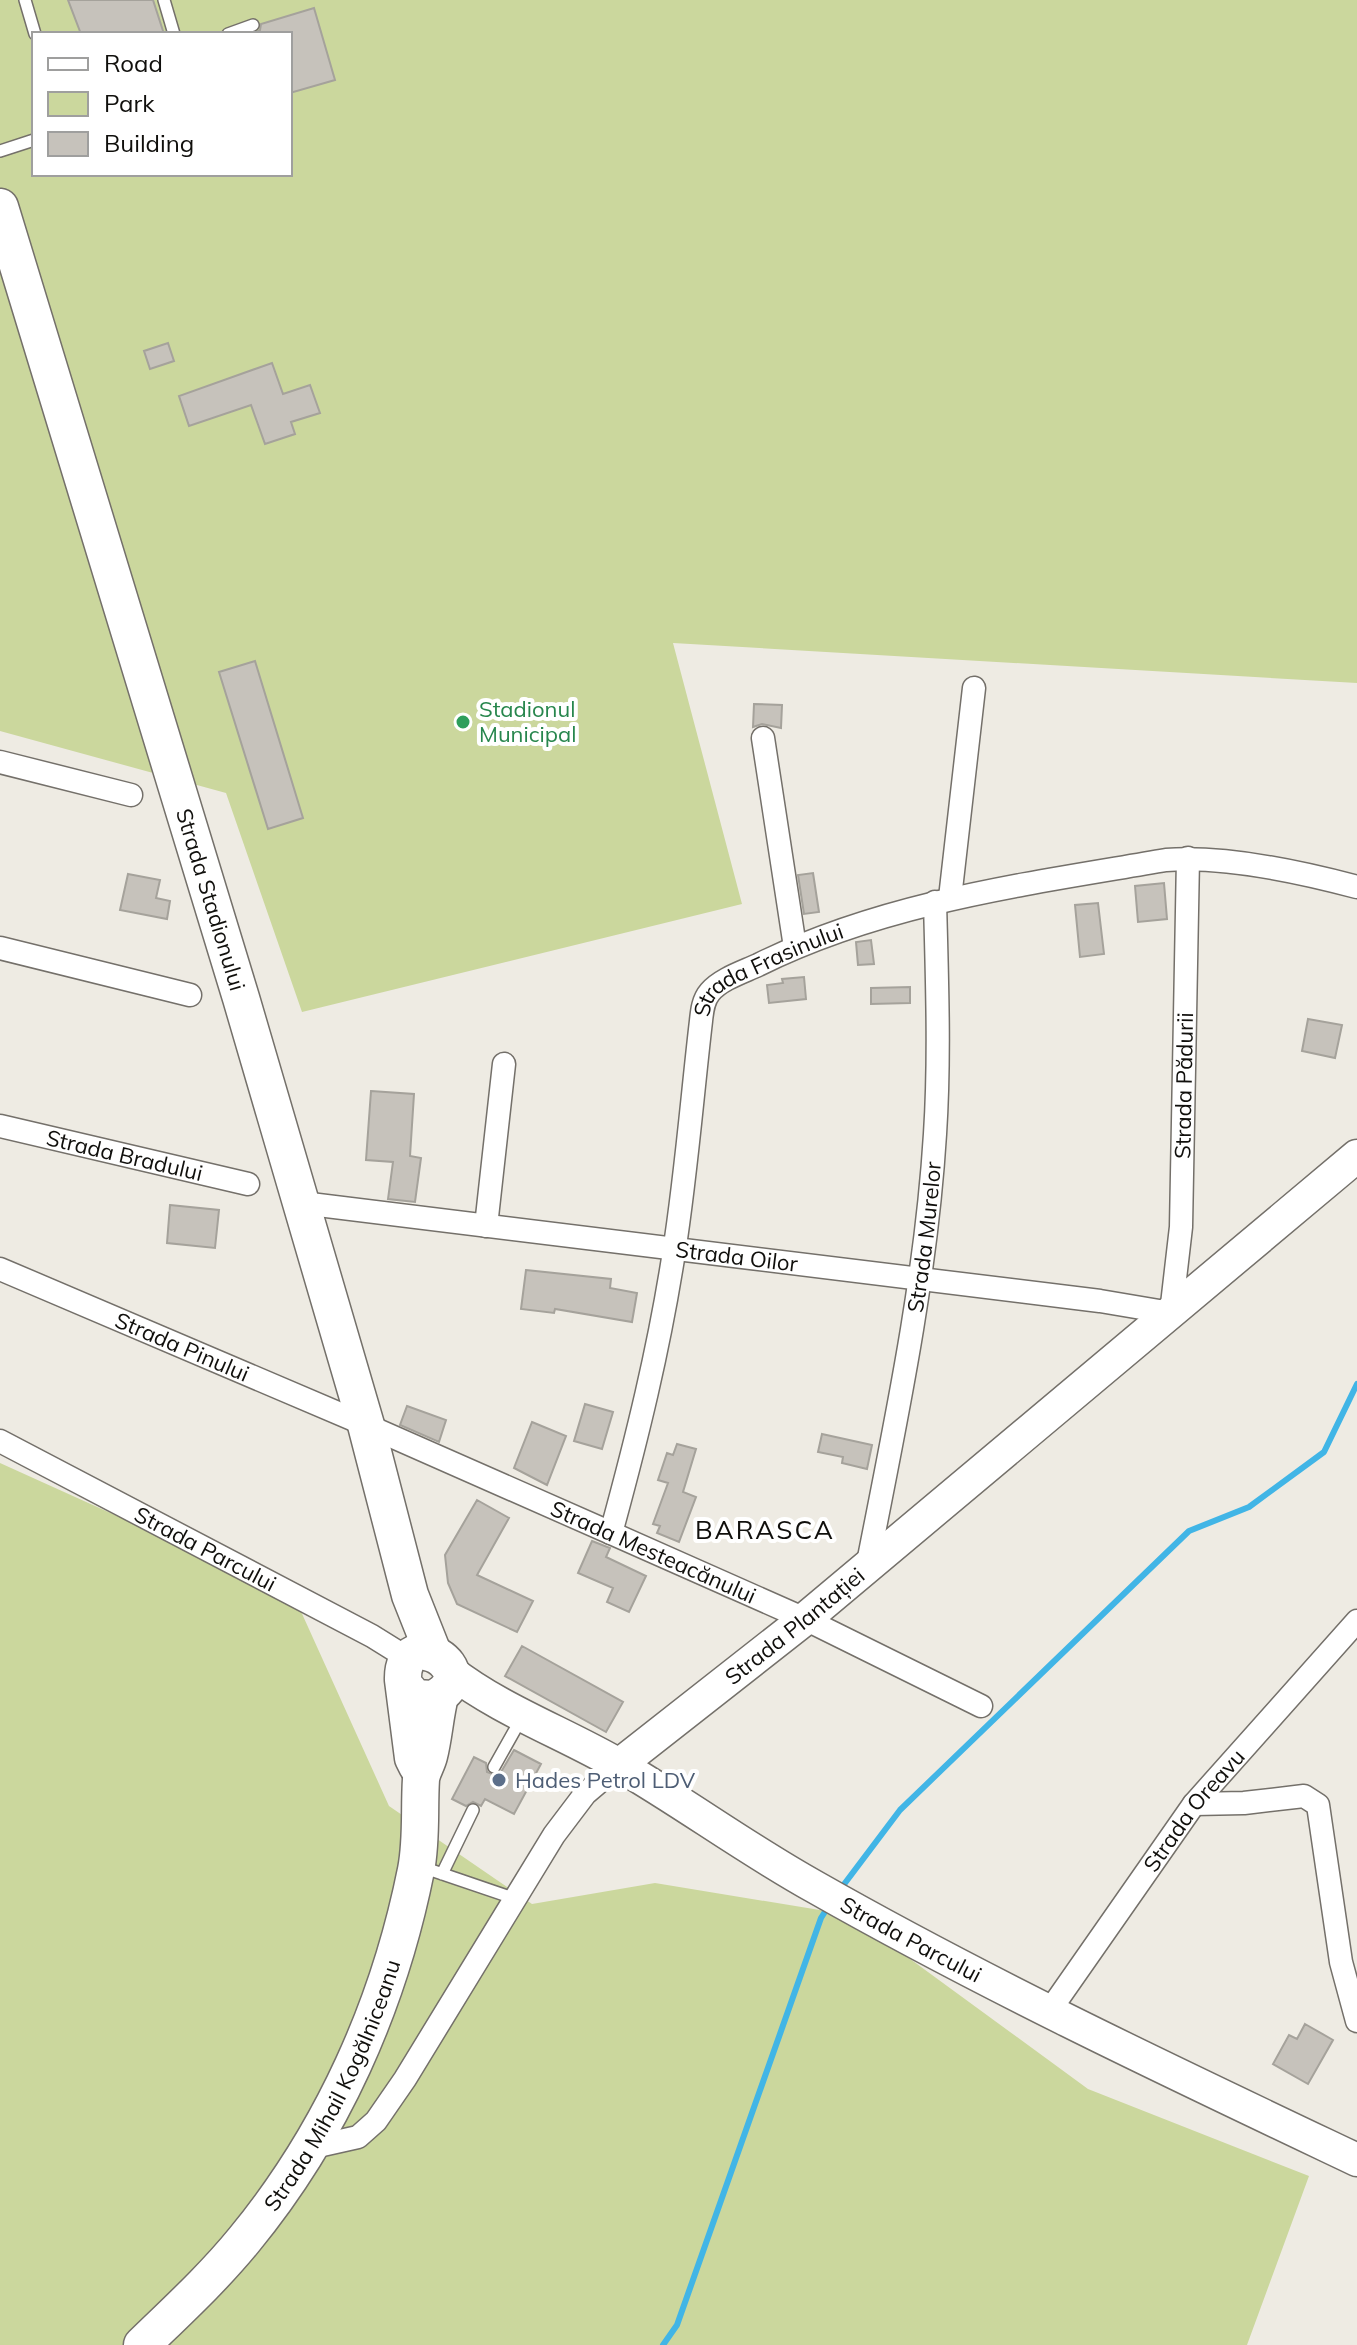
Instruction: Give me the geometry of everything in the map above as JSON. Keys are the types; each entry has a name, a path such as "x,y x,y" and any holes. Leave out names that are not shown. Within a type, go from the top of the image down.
{"main road":[{"name":"Strada Stadionului","path":"0,207 302,1203 434,1676"},
{"name":"Strada Plantației","path":"619,1765 867,1568 1357,1156"},
{"name":"Strada Parcului","path":"434,1676 523,1714 619,1765 813,1886 1048,2013 1357,2160"},
{"name":"Strada Mihail Kogălniceanu","path":"142,2345 243,2242 309,2148 342,2088 430,1870 421,1775 429,1757 434,1676"}],"street":[{"name":"Strada Murelor","path":"867,1568 920,1280 938,1093 942,900 974,688"},
{"path":"763,738 795,947"},
{"path":"0,762 131,795"},
{"name":"Strada Frasinului","path":"611,1533 644,1413 675,1250 701,1021 710,991 726,980 795,947 843,929 942,900 1166,860 1188,858 1323,878 1357,887"},
{"name":"Strada Pădurii","path":"1171,1313 1181,1227 1188,858"},
{"path":"0,948 190,995"},
{"path":"486,1226 504,1064"},
{"name":"Strada Bradului","path":"0,1126 248,1184"},
{"name":"Strada Oilor","path":"302,1203 1100,1301 1171,1313"},
{"name":"Strada Pinului","path":"0,1269 366,1425"},
{"name":"Strada Mesteacănului","path":"366,1425 805,1619 981,1706"},
{"name":"Strada Parcului","path":"0,1441 372,1636 434,1676"},
{"name":"Strada Oreavu","path":"1048,2013 1194,1804 1357,1621"},
{"name":"Strada Plantației","path":"309,2148 358,2137 376,2121 405,2079 554,1835 585,1794 619,1765"},
{"path":"1194,1804 1260,1802 1304,1796 1318,1805 1341,1962 1357,2021"}],"lane":[{"path":"25,0 34,32"},
{"path":"164,0 173,32"},
{"path":"234,32 253,25"},
{"path":"0,151 32,141"},
{"path":"494,1767 523,1714"},
{"path":"473,1810 430,1870 513,1898"}],"green space":[{"path":"0,0 1357,0 1357,683 673,643 742,904 302,1012 226,793 0,731"},
{"path":"0,1463 294,1596 389,1806 532,1904 655,1883 850,1915 1088,2089 1309,2176 1247,2345 0,2345"}],"building":[{"path":"68,0 153,0 163,32 80,32"},
{"path":"314,8 335,80 292,92 292,32 256,32 261,24"},
{"path":"168,343 174,361 150,369 144,351"},
{"path":"272,363 283,394 310,385 320,413 291,422 295,434 265,444 251,405 189,426 179,396"},
{"path":"255,661 303,818 268,829 219,672"},
{"path":"754,704 782,705 781,728 762,724 753,727"},
{"path":"813,873 819,912 804,914 798,875"},
{"path":"128,874 160,880 156,898 170,901 167,919 120,910"},
{"path":"1164,883 1167,919 1138,922 1135,886"},
{"path":"1098,903 1104,954 1080,957 1075,905"},
{"path":"871,940 874,964 858,965 856,942"},
{"path":"804,977 806,999 769,1003 767,985 783,983 782,979"},
{"path":"910,987 910,1003 871,1004 871,988"},
{"path":"1308,1019 1342,1025 1335,1058 1302,1051"},
{"path":"371,1091 414,1094 410,1156 421,1158 415,1202 388,1199 393,1162 366,1160"},
{"path":"170,1205 219,1210 215,1248 167,1243"},
{"path":"526,1270 611,1279 610,1288 637,1293 632,1322 555,1309 554,1313 521,1309"},
{"path":"585,1404 613,1412 602,1449 574,1441"},
{"path":"407,1406 446,1420 439,1442 400,1425"},
{"path":"532,1422 566,1436 547,1485 514,1468"},
{"path":"822,1434 872,1445 867,1469 842,1463 843,1457 818,1452"},
{"path":"677,1444 696,1449 683,1492 696,1497 679,1542 657,1533 660,1526 653,1524 668,1483 658,1480 667,1453 673,1455"},
{"path":"477,1500 509,1518 477,1575 533,1601 517,1632 457,1604 448,1583 445,1555"},
{"path":"592,1541 610,1548 606,1557 646,1576 629,1612 607,1602 613,1588 578,1573"},
{"path":"522,1646 623,1702 606,1732 505,1676"},
{"path":"514,1750 541,1764 514,1814 485,1799 481,1806 473,1802 466,1806 452,1799 474,1757 486,1763 487,1772 495,1775 501,1772"},
{"path":"1305,2024 1333,2040 1308,2084 1273,2064 1289,2035 1297,2039"}],"waterway":[{"path":"839,1891 900,1810 1189,1531 1249,1507 1324,1452 1357,1384"},
{"path":"663,2345 677,2325 821,1918 828,1907"}],"place":[{"name":"Stadionul Municipal","path":"463,722"},
{"name":"Hades Petrol LDV","path":"499,1780"}],"district":[{"name":"BARASCA","path":"765,1530"}]}
